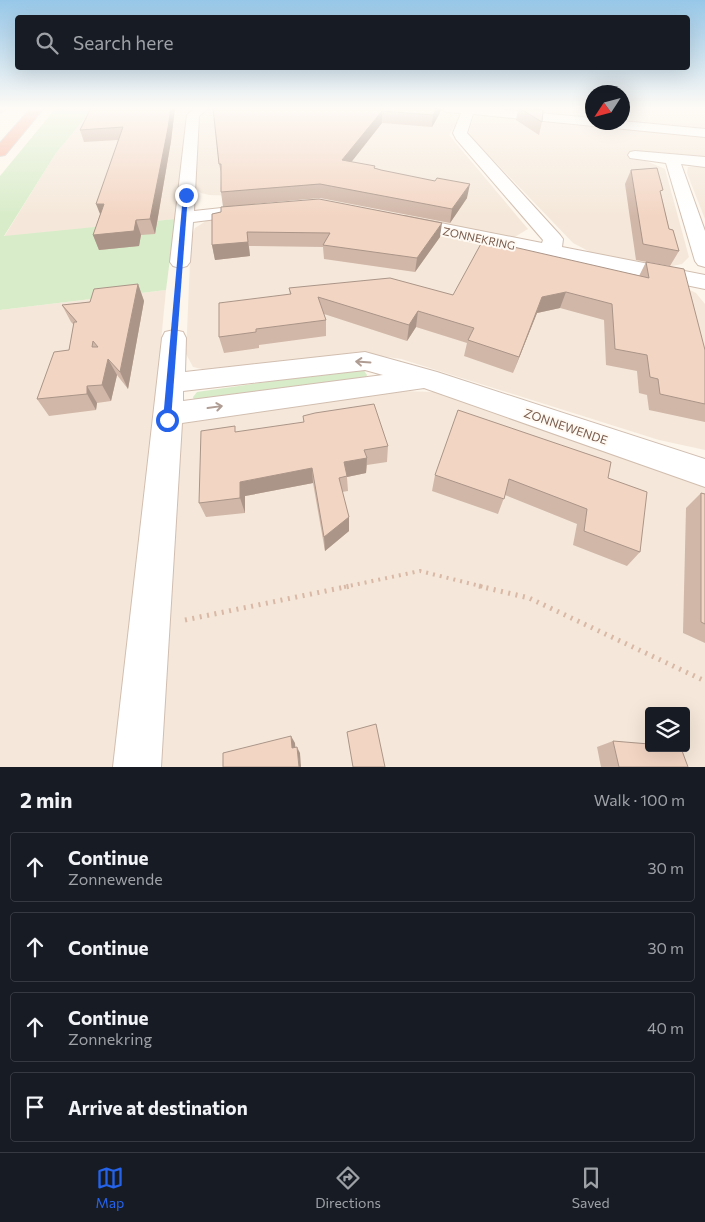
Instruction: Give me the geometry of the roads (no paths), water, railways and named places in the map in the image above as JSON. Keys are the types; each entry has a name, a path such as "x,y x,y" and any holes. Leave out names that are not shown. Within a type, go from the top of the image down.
{"street":[{"path":"180,262 184,217 199,196 195,144"},
{"path":"467,144 553,239 551,252"},
{"path":"635,155 705,162"},
{"path":"672,159 705,261"},
{"path":"184,217 263,204 199,196"},
{"name":"ZONNEKRING","path":"387,219 705,282"},
{"path":"137,767 174,338"},
{"name":"ZONNEWENDE","path":"170,383 365,361 427,379 705,473"},
{"name":"ZONNEWENDE","path":"167,417 427,379"}]}
